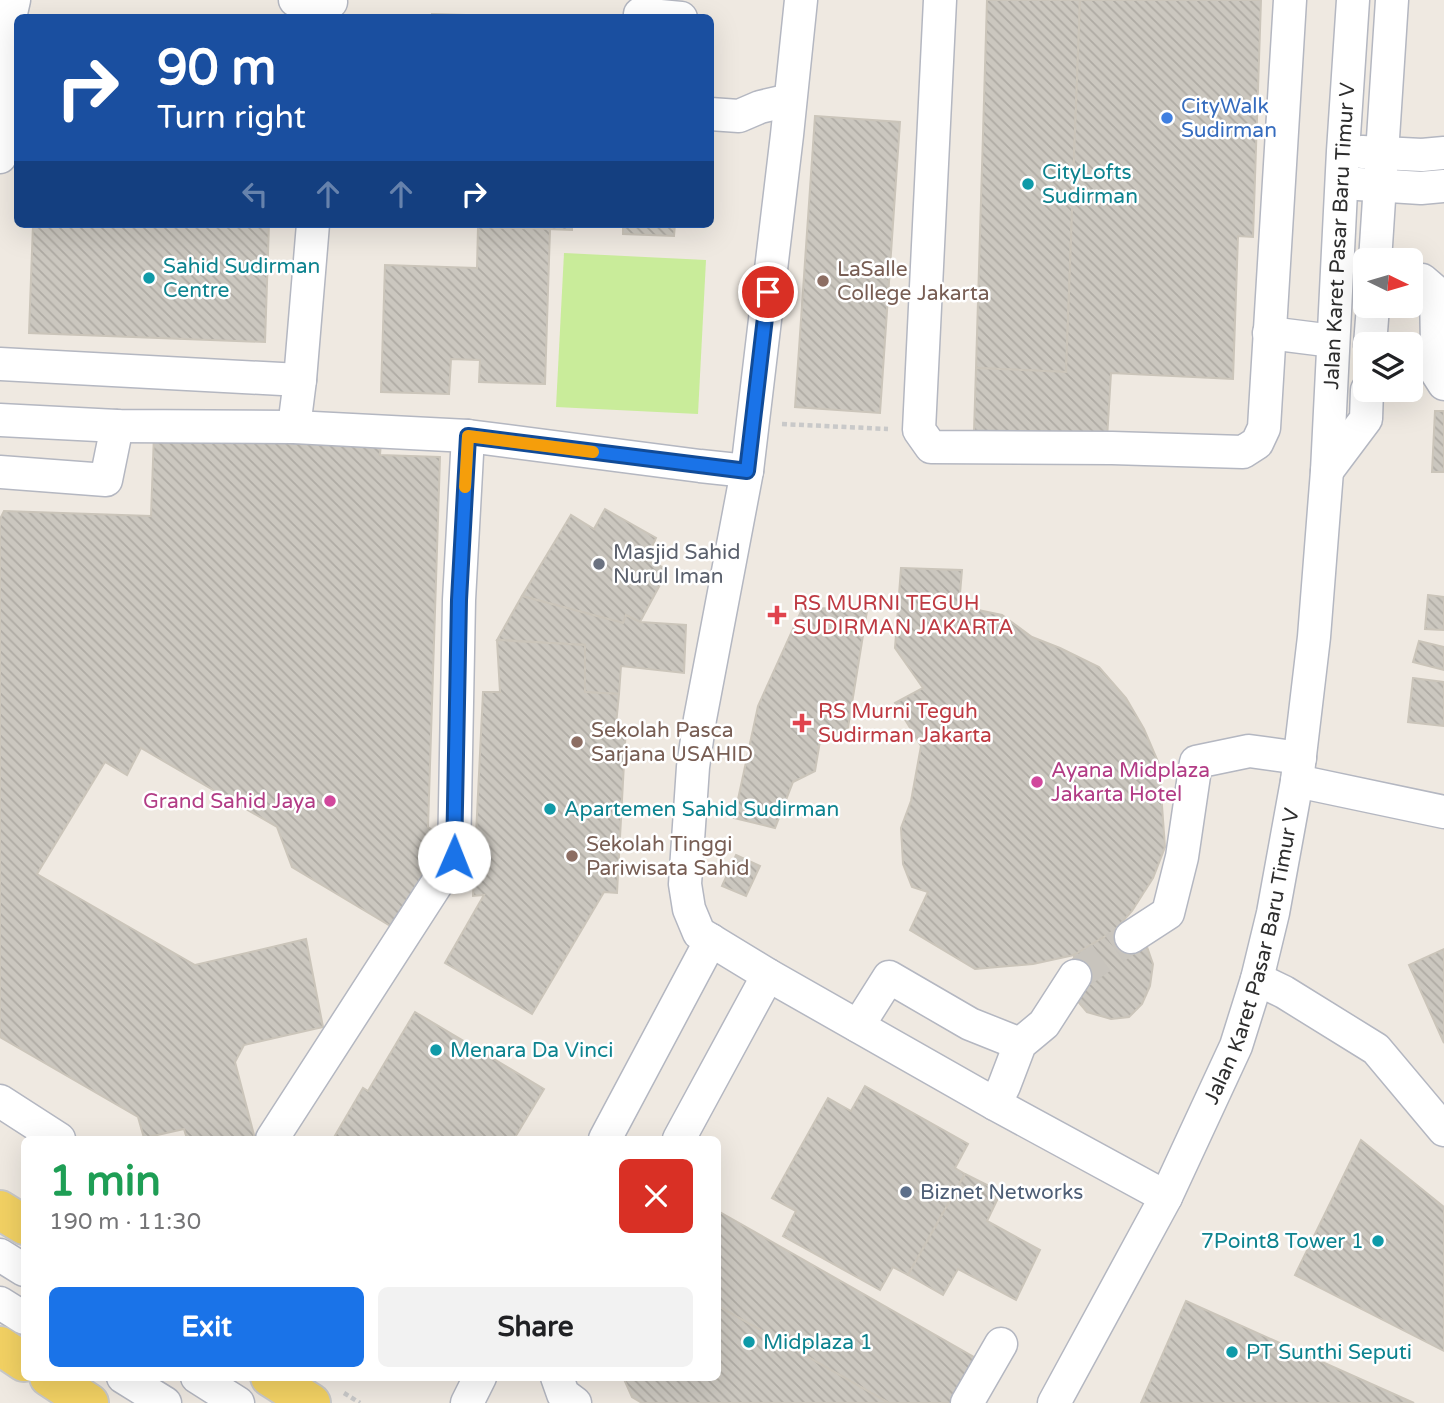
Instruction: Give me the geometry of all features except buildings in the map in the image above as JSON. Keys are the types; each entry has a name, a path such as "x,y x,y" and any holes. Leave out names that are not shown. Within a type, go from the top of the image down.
{"main road":[{"path":"0,1210 21,1223"},
{"path":"0,1346 21,1360"},
{"path":"276,1381 311,1403"}],"street":[{"path":"0,139 9,22 14,0"},
{"path":"295,0 331,6"},
{"path":"801,0 747,471 700,719 693,767 685,884 688,909 699,933 826,1027"},
{"path":"940,0 919,430 931,447 1243,452 1257,443 1264,428 1290,0"},
{"name":"Jalan Karet Pasar Baru Timur V","path":"1054,1403 1166,1197 1236,1046 1257,979 1273,913 1298,770 1314,637 1327,471 1353,0"},
{"name":"Jalan Karet Pasar Baru Timur V","path":"1377,248 1392,0"},
{"path":"725,115 790,100"},
{"path":"725,115 787,135"},
{"path":"1343,151 1422,155 1444,153"},
{"path":"1341,183 1421,188 1444,186"},
{"path":"294,427 313,228"},
{"path":"1423,281 1436,292 1435,362 1437,373 1444,384"},
{"path":"1269,333 1333,341"},
{"path":"0,364 300,380"},
{"name":"Jalan Karet Pasar Baru Timur V","path":"1327,471 1366,419 1367,402"},
{"path":"0,420 117,426 294,427 468,436 747,471"},
{"path":"0,472 106,480 117,426"},
{"path":"274,1136 454,857 459,600 468,436"},
{"path":"1132,937 1168,913 1182,857 1196,762 1249,751 1298,770 1444,812"},
{"path":"607,1136 711,940"},
{"path":"995,1104 1020,1044 1044,1024 1075,976"},
{"path":"858,1026 889,977 970,1024 1020,1044"},
{"path":"1257,979 1284,992 1376,1049 1444,1130"},
{"path":"775,991 858,1026 1166,1197"},
{"path":"681,1136 775,991"},
{"path":"0,1101 54,1136"},
{"path":"0,1255 21,1268"},
{"path":"0,1303 21,1316"},
{"path":"967,1403 1001,1344"},
{"path":"129,1381 165,1403"},
{"path":"203,1381 238,1403"},
{"path":"467,1403 478,1381"},
{"path":"559,1381 564,1394 575,1403"}],"path":[{"path":"753,423 919,430"}],"green space":[{"path":"564,253 706,260 698,414 556,407"}],"tunnel":[{"path":"1075,976 1131,937"}],"slow traffic":[{"path":"465,487 468,436 593,452"}],"place":[{"name":"CityWalk Sudirman","path":"1167,118"},
{"name":"CityLofts Sudirman","path":"1028,184"},
{"name":"Sahid Sudirman Centre","path":"149,278"},
{"name":"LaSalle College Jakarta","path":"823,281"},
{"name":"Masjid Sahid Nurul Iman","path":"599,564"},
{"name":"RS MURNI TEGUH SUDIRMAN JAKARTA","path":"777,615"},
{"name":"RS Murni Teguh Sudirman Jakarta","path":"802,723"},
{"name":"Sekolah Pasca Sarjana USAHID","path":"577,742"},
{"name":"Ayana Midplaza Jakarta Hotel","path":"1037,782"},
{"name":"Grand Sahid Jaya","path":"330,801"},
{"name":"Apartemen Sahid Sudirman","path":"550,809"},
{"name":"Sekolah Tinggi Pariwisata Sahid","path":"572,856"},
{"name":"Menara Da Vinci","path":"436,1050"},
{"name":"Biznet Networks","path":"906,1192"},
{"name":"7Point8 Tower 1","path":"1378,1241"},
{"name":"Midplaza 1","path":"749,1342"},
{"name":"PT Sunthi Seputi","path":"1232,1352"}],"route":[{"path":"454,857 459,600 468,436 747,471 768,292"}]}
